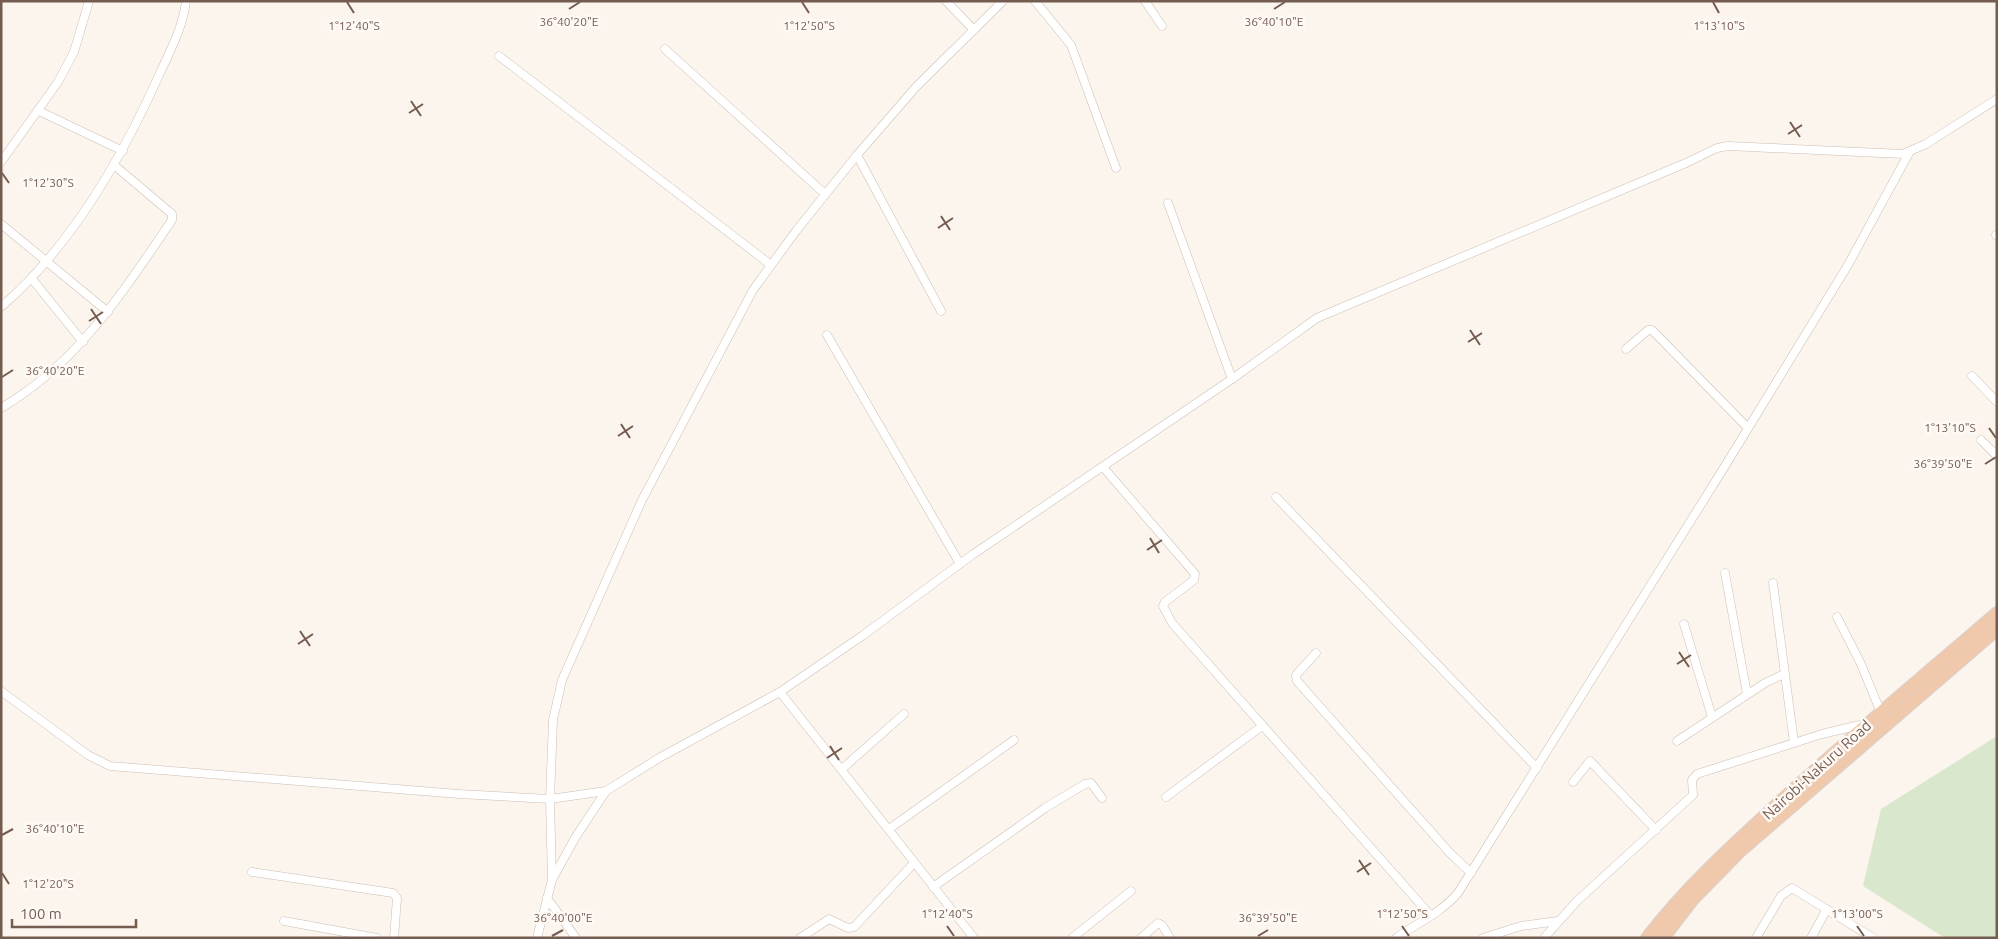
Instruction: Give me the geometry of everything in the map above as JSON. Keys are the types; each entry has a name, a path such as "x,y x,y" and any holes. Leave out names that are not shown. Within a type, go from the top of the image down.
{"highway":[{"name":"Nairobi-Nakuru Road","path":"1647,938 1672,906 1705,870 1869,723 1997,613"},
{"path":"1663,938 1693,899 1739,852 1997,629"}],"street":[{"path":"1,162 58,82 74,52 89,1"},
{"path":"1,308 48,261 123,151 181,26 186,1"},
{"path":"946,1 974,30"},
{"path":"552,880 550,799 554,720 562,680 642,500 753,290 825,194 857,155 916,87 1002,1"},
{"path":"1035,1 1071,45 1116,168"},
{"path":"1145,1 1162,26"},
{"path":"664,49 825,194"},
{"path":"499,56 772,265"},
{"path":"1396,938 1432,916 1450,902 1471,873 1848,265 1909,153 1997,99"},
{"path":"39,111 123,151"},
{"path":"537,938 552,880 575,838 606,792 659,758 780,692 960,564 1232,379 1290,336 1326,314 1686,163 1717,148 1728,146 1909,153"},
{"path":"857,155 941,311"},
{"path":"1,408 38,383 83,342 108,312 173,217 172,214 114,165"},
{"path":"1168,203 1232,379"},
{"path":"1,224 108,312"},
{"path":"32,279 83,342"},
{"path":"1626,349 1648,330 1652,330 1748,428"},
{"path":"827,336 960,564"},
{"path":"1972,376 1997,402"},
{"path":"1982,440 1997,456"},
{"path":"1103,467 1195,574 1194,580 1165,602 1164,610 1262,726 1432,916"},
{"path":"1276,497 1537,768"},
{"path":"1725,573 1747,694"},
{"path":"1773,583 1794,743"},
{"path":"1837,617 1862,664 1881,713"},
{"path":"1684,624 1712,717"},
{"path":"1316,653 1300,669 1296,675 1297,680 1449,852 1471,873"},
{"path":"1677,741 1747,694 1784,674"},
{"path":"1,691 88,755 110,766 454,794 550,799 606,792"},
{"path":"780,692 974,938"},
{"path":"842,769 904,714"},
{"path":"1544,938 1558,920 1693,795 1692,780 1697,774 1794,743 1869,723"},
{"path":"1166,797 1262,726"},
{"path":"889,829 1014,740"},
{"path":"1573,782 1590,761 1656,830"},
{"path":"933,888 1044,808 1085,784 1094,786 1102,798"},
{"path":"800,938 829,919 848,928 854,927 914,863"},
{"path":"252,872 394,893 396,898 394,938"},
{"path":"1756,938 1781,896 1789,889 1798,890 1873,938"},
{"path":"1072,938 1131,891"},
{"path":"547,898 576,938"},
{"path":"1811,938 1827,909"},
{"path":"1483,938 1522,926 1558,920"},
{"path":"284,921 377,938"},
{"path":"1141,938 1158,923 1162,925 1170,938"}],"green space":[{"path":"1997,736 1997,938 1945,938 1863,886 1881,809"}]}
